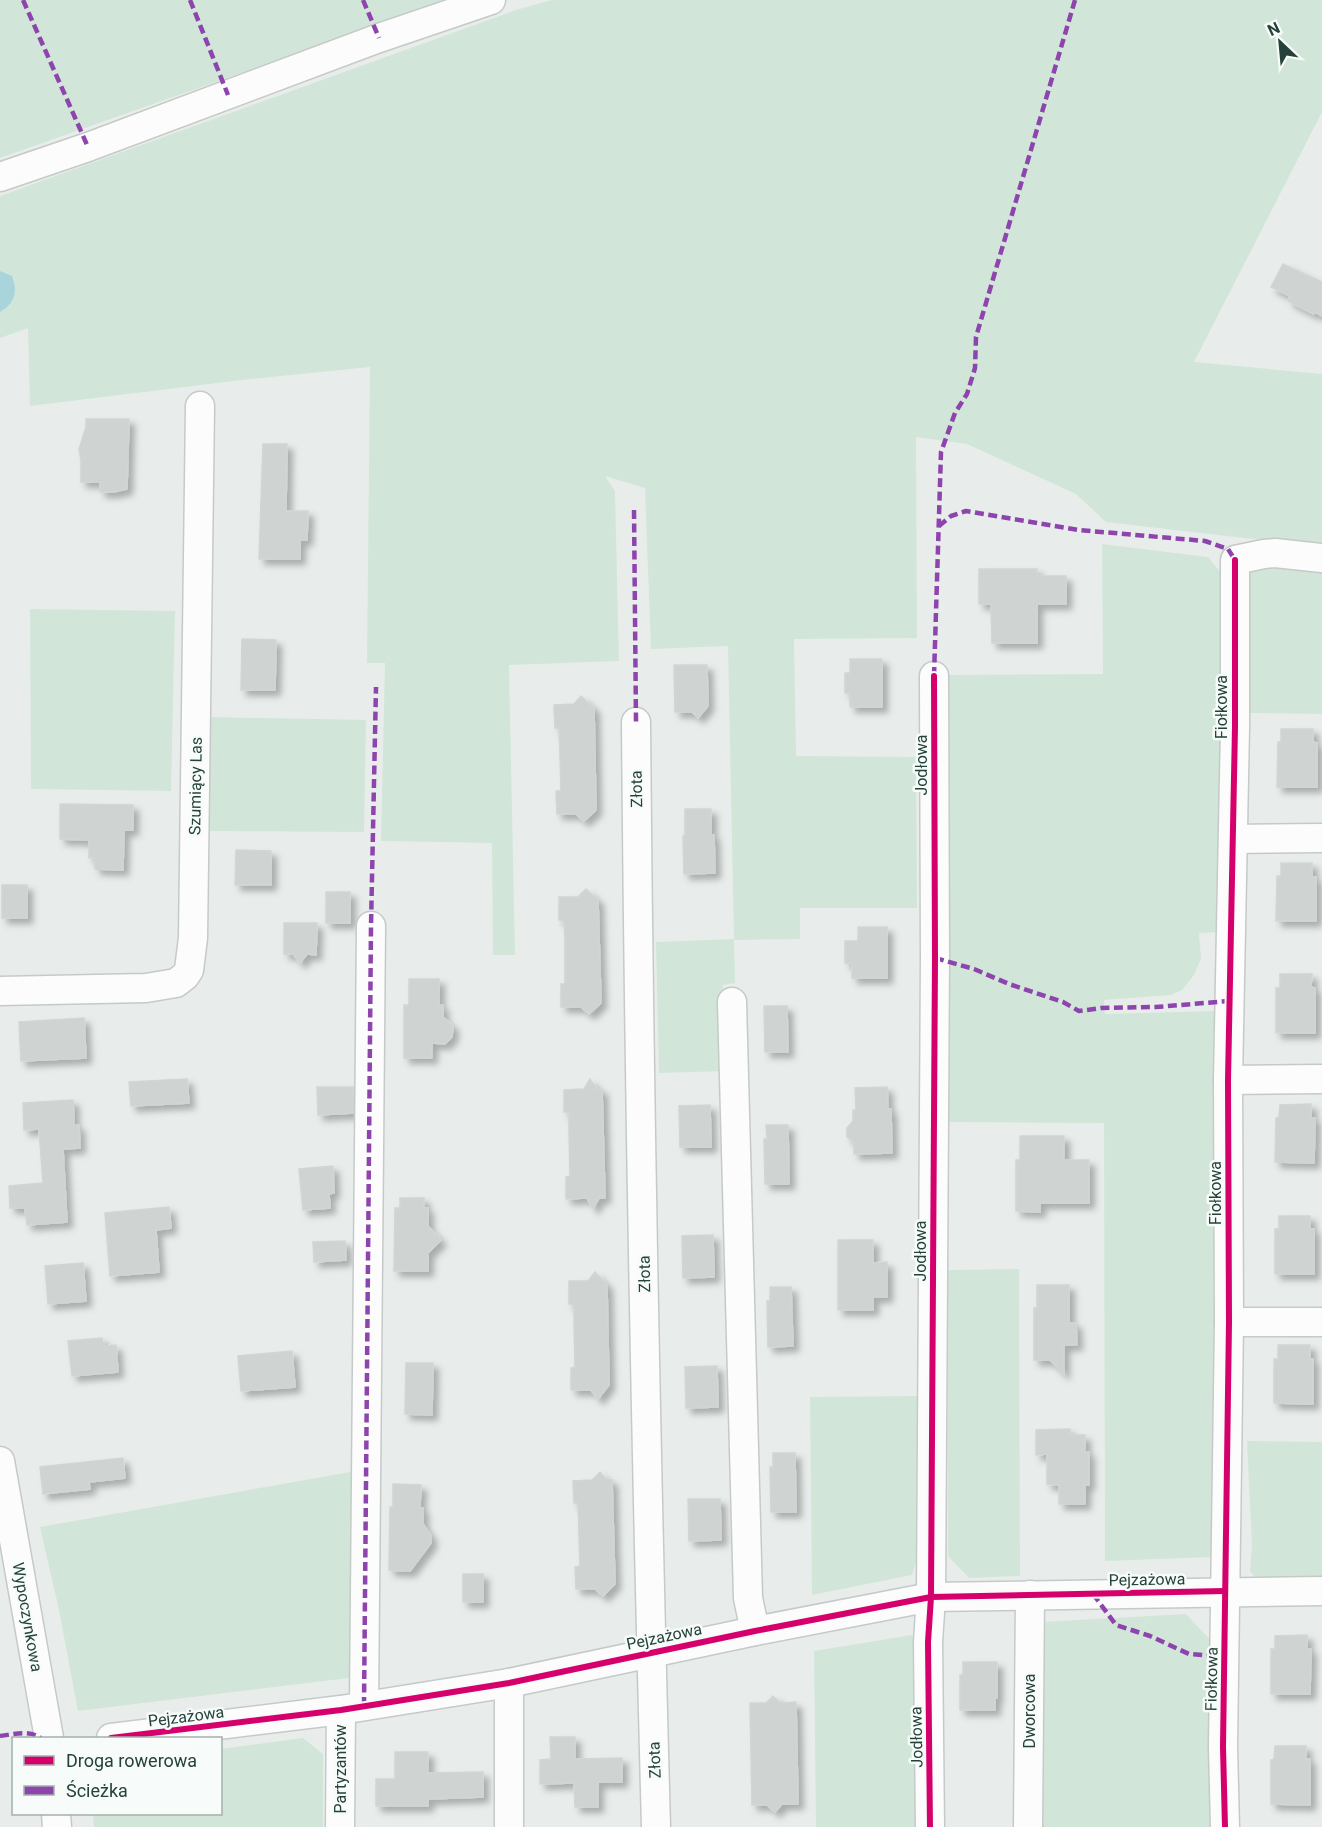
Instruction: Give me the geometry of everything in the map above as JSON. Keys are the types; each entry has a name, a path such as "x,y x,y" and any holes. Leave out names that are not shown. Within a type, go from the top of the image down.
{"street":[{"path":"0,177 88,147 379,38 491,0"},
{"name":"Szumiący Las","path":"0,991 146,988 176,983 189,970 193,938 200,406"},
{"name":"Fiołkowa","path":"1225,1827 1223,1747 1229,1322 1228,1080 1235,560 1275,553 1322,558"},
{"name":"Jodłowa","path":"930,1827 928,1642 931,1597 935,969 934,676"},
{"name":"Złota","path":"636,722 651,1652 656,1827"},
{"path":"1233,838 1322,838"},
{"name":"Partyzantów","path":"340,1827 352,1708 371,926"},
{"path":"732,1002 748,1598 755,1631"},
{"path":"1228,1080 1322,1079"},
{"path":"1229,1322 1322,1322"},
{"name":"Wypoczynkowa","path":"0,1461 49,1737"},
{"name":"Pejzażowa","path":"119,1737 352,1708 509,1683 651,1652 931,1597 1322,1591"},
{"name":"Dworcowa","path":"1028,1827 1030,1595"},
{"path":"509,1683 509,1827"}],"green space":[{"path":"0,0 448,0 0,158"},
{"path":"552,0 1322,0 1322,112 1194,362 1322,374 1322,547 1106,522 1076,494 967,444 916,437 917,638 794,639 796,756 916,757 917,908 800,908 800,939 734,940 735,983 723,985 725,1071 659,1073 656,942 734,939 728,646 651,649 645,488 605,476 615,491 619,661 509,665 515,955 493,955 492,843 381,841 385,663 367,663 370,367 30,406 28,328 0,338 0,196 516,10"},
{"path":"1102,544 1208,557 1223,575 1219,932 1199,933 1201,959 1194,975 1182,990 1171,995 1104,1000 1105,1014 1217,1011 1214,1557 1105,1561 1104,1123 948,1122 947,675 1103,674"},
{"path":"1250,563 1322,570 1322,714 1250,713"},
{"path":"30,609 175,611 171,791 31,789"},
{"path":"210,717 366,720 364,832 209,831"},
{"path":"1019,1269 1020,1576 969,1578 948,1556 948,1270"},
{"path":"919,1396 919,1552 912,1575 812,1595 810,1397"},
{"path":"1247,1441 1322,1442 1322,1584 1258,1581 1250,1571 1252,1547"},
{"path":"356,1471 349,1678 78,1711 59,1610 40,1527"},
{"path":"1186,1614 1214,1644 1213,1827 1039,1827 1042,1622"},
{"path":"912,1635 919,1653 921,1827 816,1827 814,1651"},
{"path":"303,1738 323,1754 323,1827 94,1827 93,1815 222,1815 222,1749"}],"water":[{"path":"0,271 12,276 15,292 9,305 0,312"}],"building":[{"path":"1283,264 1322,282 1322,316 1288,301 1290,296 1271,287"},
{"path":"86,419 129,419 127,489 100,492 100,482 81,482 79,449 86,427"},
{"path":"263,444 287,444 286,511 308,511 307,540 300,540 300,559 259,559"},
{"path":"979,569 1037,569 1037,576 1066,576 1066,604 1037,604 1037,643 992,643 991,604 979,604"},
{"path":"242,639 276,640 275,690 241,690"},
{"path":"850,659 882,659 882,707 850,707 850,693 845,693 845,673 850,673"},
{"path":"674,665 707,665 708,706 698,718 692,712 675,712"},
{"path":"581,696 594,708 596,810 584,821 576,814 557,814 556,791 561,791 559,728 555,728 554,705 574,704"},
{"path":"1281,729 1313,729 1313,742 1317,743 1317,787 1277,787 1278,742 1281,742"},
{"path":"60,804 133,805 133,830 124,830 123,870 95,869 95,858 89,858 89,840 60,839"},
{"path":"685,809 711,809 715,873 684,874"},
{"path":"236,850 271,851 271,885 235,885"},
{"path":"1281,863 1312,863 1312,877 1316,877 1316,921 1276,921 1277,876 1281,876"},
{"path":"2,885 27,885 27,918 2,918"},
{"path":"586,889 598,900 601,1003 589,1014 581,1007 561,1007 561,984 565,984 565,939 564,921 559,920 559,897 578,897"},
{"path":"326,892 350,892 350,923 326,923"},
{"path":"284,923 317,923 316,955 307,954 300,963 293,954 284,954"},
{"path":"858,927 887,927 887,978 852,978 852,963 845,963 845,941 858,941"},
{"path":"1280,974 1312,974 1311,987 1315,988 1315,1033 1276,1033 1276,988 1280,988"},
{"path":"409,979 439,979 439,1006 443,1005 443,1017 453,1026 452,1037 445,1044 432,1043 432,1058 404,1058 404,1005 409,1005"},
{"path":"764,1006 787,1006 788,1052 765,1052"},
{"path":"84,1018 86,1058 21,1061 19,1022"},
{"path":"187,1079 189,1103 131,1106 129,1082"},
{"path":"590,1079 597,1089 602,1089 605,1198 599,1198 593,1209 587,1198 566,1199 566,1177 570,1176 569,1112 564,1112 564,1090 584,1089"},
{"path":"317,1087 353,1087 353,1113 318,1115"},
{"path":"887,1087 888,1109 891,1109 892,1153 854,1154 854,1142 847,1137 847,1128 853,1121 853,1110 856,1110 855,1088"},
{"path":"73,1100 74,1126 79,1125 80,1148 63,1149 67,1222 27,1225 25,1208 10,1208 9,1186 43,1183 39,1129 24,1130 23,1103"},
{"path":"1311,1104 1311,1118 1315,1118 1314,1163 1275,1162 1276,1118 1279,1117 1280,1105"},
{"path":"710,1105 711,1147 680,1147 679,1106"},
{"path":"766,1125 788,1125 789,1184 765,1184"},
{"path":"1020,1136 1064,1136 1064,1160 1089,1160 1089,1203 1040,1203 1040,1212 1016,1211 1016,1160 1020,1160"},
{"path":"333,1166 334,1193 329,1194 330,1208 303,1210 299,1169"},
{"path":"400,1198 424,1198 424,1208 428,1208 428,1226 441,1240 428,1253 428,1271 394,1271 395,1208 400,1208"},
{"path":"169,1207 171,1228 156,1230 159,1272 110,1276 105,1213"},
{"path":"1279,1216 1310,1216 1310,1229 1314,1229 1314,1274 1275,1274 1275,1229 1279,1229"},
{"path":"713,1235 714,1277 683,1278 682,1236"},
{"path":"838,1240 873,1240 873,1263 887,1262 887,1297 873,1297 873,1310 838,1310"},
{"path":"345,1241 346,1260 314,1262 313,1242"},
{"path":"83,1263 86,1301 48,1304 45,1266"},
{"path":"595,1272 607,1285 609,1385 598,1399 591,1390 571,1390 571,1368 575,1367 574,1304 569,1304 569,1281 588,1281"},
{"path":"1037,1285 1069,1285 1069,1323 1076,1323 1077,1345 1064,1345 1064,1374 1050,1360 1034,1360 1034,1308 1037,1308"},
{"path":"770,1287 791,1287 793,1346 768,1347 767,1301 770,1301"},
{"path":"102,1338 104,1346 116,1345 118,1372 72,1376 68,1341"},
{"path":"1278,1345 1310,1345 1310,1359 1313,1359 1313,1404 1274,1403 1274,1359 1278,1359"},
{"path":"292,1351 295,1387 241,1391 238,1356"},
{"path":"406,1363 433,1363 432,1415 405,1414"},
{"path":"717,1366 718,1407 686,1408 685,1367"},
{"path":"1070,1429 1070,1435 1085,1435 1085,1452 1089,1452 1089,1485 1085,1485 1085,1504 1059,1504 1059,1485 1047,1484 1047,1454 1036,1455 1036,1430"},
{"path":"773,1453 795,1453 796,1512 771,1512 770,1467 773,1467"},
{"path":"123,1458 125,1478 89,1482 90,1489 43,1494 40,1467"},
{"path":"600,1472 606,1479 612,1480 615,1584 603,1596 595,1589 576,1589 575,1567 580,1566 578,1503 574,1503 573,1481 592,1480"},
{"path":"393,1484 421,1485 420,1508 423,1508 423,1524 431,1536 431,1543 410,1571 389,1570 390,1507 393,1507"},
{"path":"688,1499 720,1499 721,1540 689,1541"},
{"path":"463,1574 483,1574 483,1602 463,1602"},
{"path":"1307,1635 1307,1649 1311,1649 1310,1694 1271,1694 1271,1649 1275,1649 1275,1636"},
{"path":"963,1662 997,1662 995,1710 960,1710 960,1675 963,1675"},
{"path":"773,1696 780,1703 796,1702 798,1804 782,1804 775,1812 767,1805 752,1805 750,1703 766,1703"},
{"path":"550,1737 575,1737 575,1759 622,1758 622,1782 598,1782 598,1807 575,1807 574,1783 540,1784 540,1760 551,1759"},
{"path":"1275,1746 1306,1746 1306,1759 1310,1759 1310,1805 1271,1804 1271,1760 1274,1759"},
{"path":"395,1752 428,1752 428,1773 483,1772 483,1797 428,1799 428,1806 376,1806 376,1779 395,1779"}],"marked path":[{"path":"23,0 88,147"},
{"path":"190,0 228,95"},
{"path":"363,0 379,38"},
{"path":"934,676 941,452 955,413 967,394 975,368 976,337 1075,0"},
{"path":"634,510 636,722"},
{"path":"939,526 951,516 966,511 1079,530 1205,541 1228,549 1235,560"},
{"path":"364,1706 371,926 376,687"},
{"path":"935,958 974,969 1009,984 1063,1002 1079,1011 1229,1001"},
{"path":"1093,1594 1116,1625 1150,1636 1189,1654 1225,1657"},
{"path":"0,1736 26,1733 38,1737"}],"cycle path":[{"path":"1225,1827 1223,1747 1229,1322 1228,1080 1235,727 1235,560"},
{"path":"930,1827 928,1642 931,1597 935,958 934,676"},
{"path":"119,1737 341,1710 509,1683 755,1631 931,1597 1225,1591"}]}
